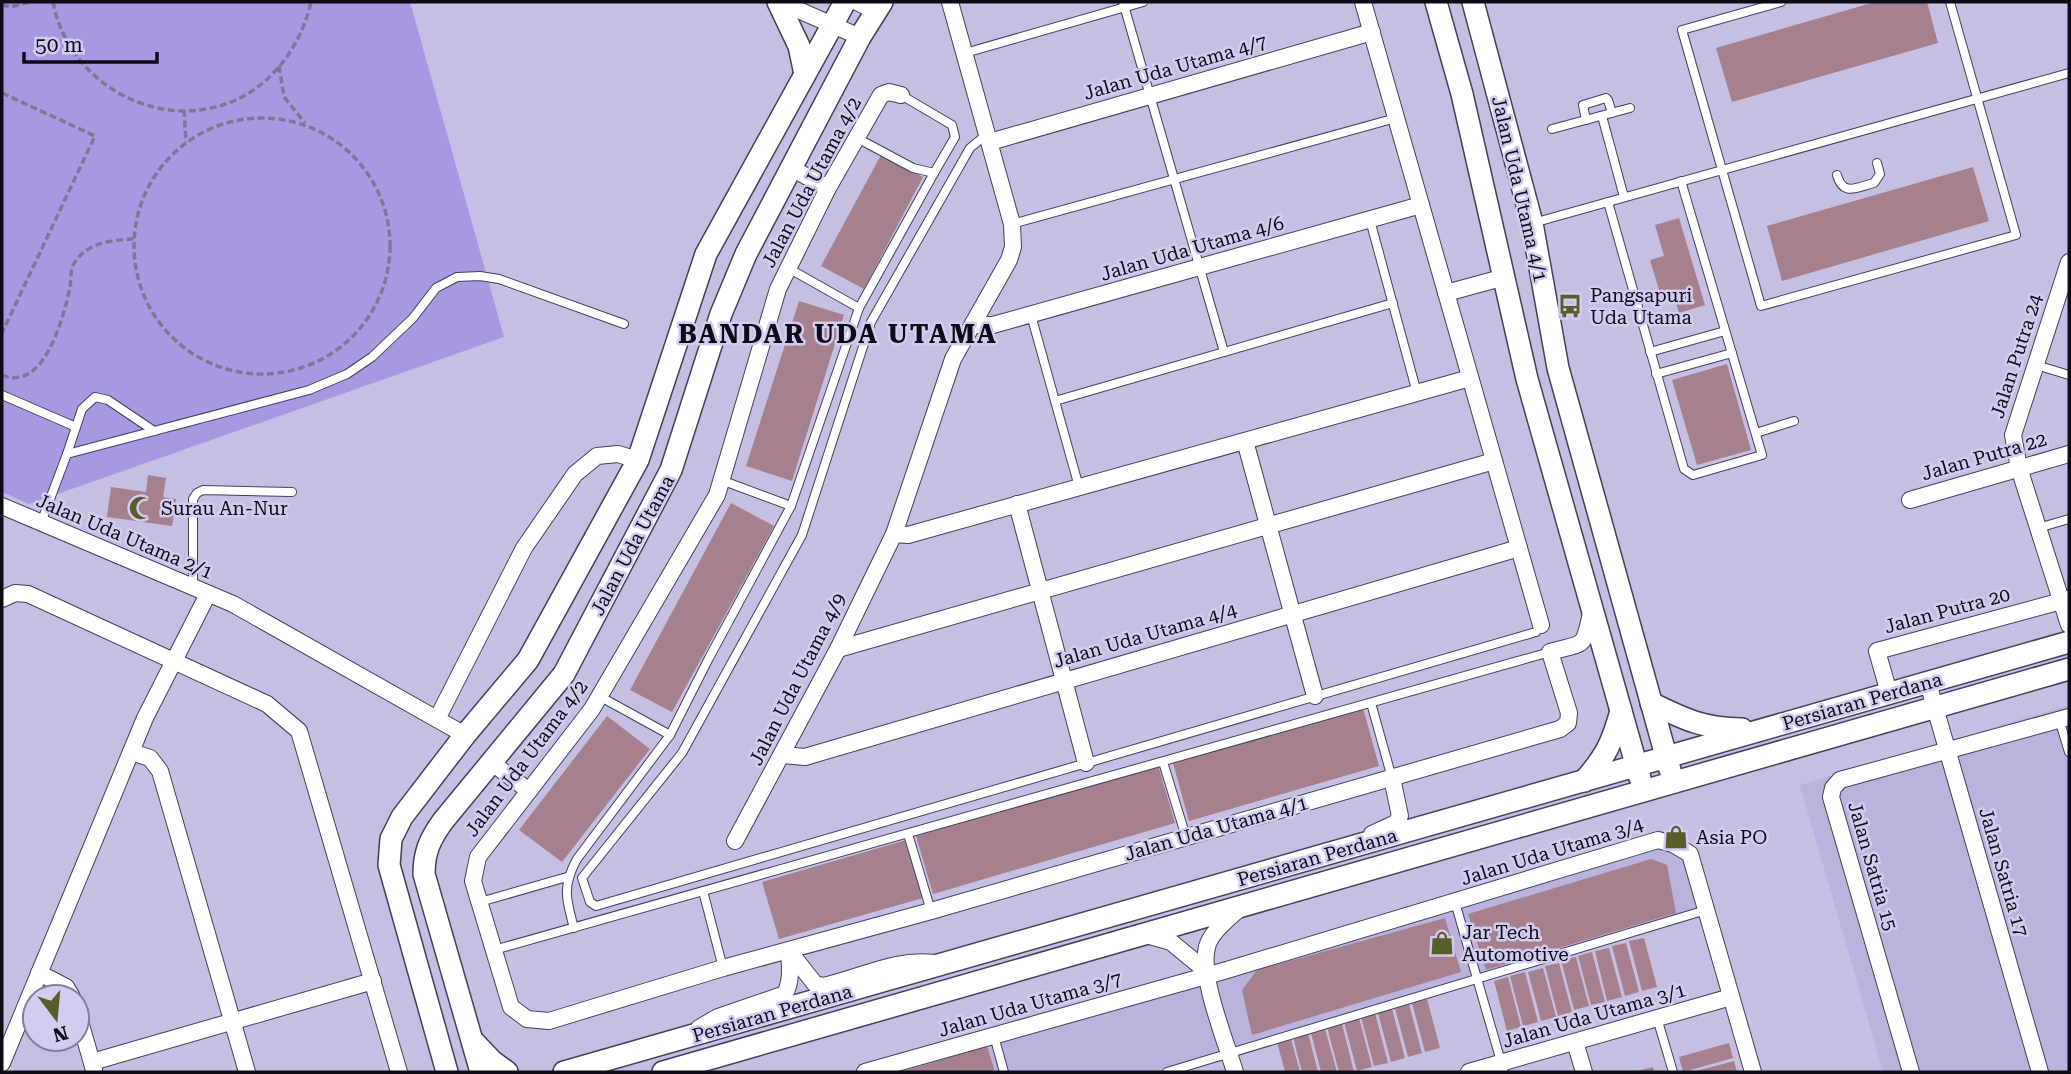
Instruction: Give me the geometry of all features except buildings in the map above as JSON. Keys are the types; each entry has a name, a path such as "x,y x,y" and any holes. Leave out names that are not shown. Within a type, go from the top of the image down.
{"street":[{"path":"779,2 860,37"},
{"path":"779,2 799,46 805,74"},
{"name":"Jalan Uda Utama","path":"447,1072 389,865 391,839 402,817 465,735 528,660 638,460 706,254 845,2"},
{"name":"Jalan Uda Utama 4/9","path":"735,841 838,649 894,534 953,359 1009,260 1013,247 1012,224 950,2"},
{"path":"1363,2 1541,625"},
{"name":"Jalan Uda Utama 4/1","path":"1436,2 1462,94 1527,379 1644,790"},
{"name":"Jalan Uda Utama 4/1","path":"1473,2 1532,223 1558,368 1673,782"},
{"name":"Jalan Uda Utama","path":"481,1072 424,874 424,859 429,841 564,674 671,470 721,314 746,254 860,37 871,5"},
{"name":"Jalan Uda Utama 4/7","path":"988,138 1150,96 1372,32"},
{"name":"Jalan Uda Utama 4/2","path":"723,968 549,1021 527,1019 511,1007 474,881 478,857 599,696 717,495 778,289 828,188 881,95 889,92 901,95"},
{"path":"791,168 828,188"},
{"name":"Jalan Uda Utama 4/6","path":"974,325 993,325 1031,315 1421,205"},
{"name":"Jalan Putra 24","path":"2069,262 2013,435 2019,468 2065,600 2069,625"},
{"path":"1446,293 1505,277"},
{"path":"894,534 908,535 1470,378"},
{"path":"1245,441 1315,696"},
{"name":"Jalan Putra 22","path":"1910,500 2069,453"},
{"path":"437,719 524,548 575,474 597,456 618,454 638,460"},
{"path":"838,649 1494,461"},
{"path":"1017,504 1086,763"},
{"name":"Jalan Uda Utama 2/1","path":"2,506 233,604 465,735"},
{"name":"Jalan Uda Utama 4/4","path":"783,755 805,757 1519,548"},
{"path":"2,1063 145,718 174,661 200,590"},
{"path":"2,599 16,593 28,594 267,704 299,732 400,1072"},
{"name":"Jalan Putra 20","path":"1889,693 1877,651 2065,600"},
{"path":"1550,653 1583,643 1592,609"},
{"name":"Persiaran Perdana","path":"565,1072 2069,642"},
{"name":"Jalan Uda Utama 4/1","path":"723,968 931,911 1565,726 1569,713 1550,653"},
{"name":"Persiaran Perdana","path":"663,1072 2069,669"},
{"name":"Jalan Satria 17","path":"1928,682 2040,1072"},
{"path":"1651,703 1685,720 1712,729 1761,730"},
{"path":"1584,781 1602,760 1614,738 1621,711"},
{"name":"Jalan Satria 15","path":"1911,1072 1831,797 1833,788 1840,780 2064,718"},
{"path":"131,752 150,758 160,771 247,1072"},
{"path":"491,762 529,791"},
{"path":"1339,851 1396,822 1400,816 1392,778"},
{"name":"Jalan Uda Utama 3/4","path":"1206,973 1455,902 1658,840 1673,844 1690,854 1753,1072"},
{"path":"1235,1072 1206,973 1207,946 1212,936 1243,905"},
{"path":"1143,934 1171,942 1206,973"},
{"path":"789,950 815,984 823,986 914,960 942,964"},
{"path":"680,1039 718,1017 785,994 790,976 789,950"},
{"path":"39,973 58,983"},
{"name":"Jalan Uda Utama 3/7","path":"865,1072 1206,973"},
{"path":"94,1067 232,1021 373,981"},
{"name":"Jalan Uda Utama 3/1","path":"1469,1072 1502,1068 1575,1042 1731,997"},
{"path":"471,1038 506,1072"},
{"path":"1575,1042 1584,1072"}],"lane":[{"path":"963,54 1124,4 1143,2"},
{"path":"1780,2 1682,30 1761,306 2016,234 1950,2"},
{"path":"1124,4 1224,352"},
{"path":"1532,223 2069,73"},
{"path":"574,928 566,898 567,877 577,859 670,736 791,506 859,308 955,137 952,125 901,95"},
{"path":"1586,120 1583,105 1606,98 1612,113"},
{"path":"1552,129 1630,108"},
{"path":"1602,116 1624,197"},
{"path":"1012,224 1396,118"},
{"path":"857,138 913,168 934,173"},
{"path":"988,138 970,148 871,322 802,535 682,753 582,878 590,902 596,906 1536,632 1541,625"},
{"path":"1837,175 1844,188 1874,183 1880,174 1877,163"},
{"path":"1608,202 1684,469 1693,475 1762,455 1681,181"},
{"path":"1370,220 1418,393"},
{"path":"788,268 859,308"},
{"path":"67,454 309,390 347,374 372,357 413,318 436,288 457,277 499,279 624,324"},
{"path":"1055,401 1393,303"},
{"path":"1031,315 1079,487"},
{"path":"1650,352 1726,331"},
{"path":"1656,374 1732,353"},
{"path":"2036,365 2069,375"},
{"path":"2,395 76,427"},
{"path":"41,523 82,409 95,397 108,400 154,431"},
{"path":"1756,433 1794,421"},
{"path":"721,480 791,506"},
{"path":"200,590 193,499 197,493 203,490 292,492"},
{"path":"2038,528 2069,519"},
{"path":"494,950 1550,653"},
{"path":"599,696 670,736"},
{"path":"1371,703 1392,778"},
{"path":"2064,718 2069,752"},
{"path":"1163,762 1186,837"},
{"path":"908,834 931,911"},
{"path":"480,902 567,877"},
{"path":"703,891 723,968"},
{"path":"1455,902 1502,1068"},
{"path":"1167,1072 1706,910"},
{"path":"1657,1018 1673,1072"},
{"path":"994,1036 1004,1072"}],"path":[{"path":"2,5 11,7 29,2"},
{"path":"53,2 65,37 79,62 96,78 117,94 155,108 184,110 216,107 248,94 270,78 301,33 311,2"},
{"path":"279,66 284,97 307,125"},
{"path":"2,93 95,136 2,333"},
{"path":"184,110 186,144"},
{"path":"286,120 307,125 322,130 361,163 382,198 388,217 390,258 379,301 364,324 342,346 303,366 276,373 258,374 204,360 178,344 146,300 137,278 134,239 138,204 153,175 198,134 230,122 286,120"},
{"path":"2,375 12,380 25,378 43,359 60,328 73,263 87,250 104,242 134,239"}],"shaded area":[{"path":"2,2 410,2 504,337 29,504 2,492"},
{"path":"2069,705 2069,1072 1883,1072 1800,785"},
{"path":"1656,848 1670,849 1684,859 1702,917 1181,1072 886,1072"}],"place":[{"name":"Pangsapuri Uda Utama","path":"1570,306"},
{"name":"Surau An-Nur","path":"141,508"},
{"name":"Asia PO","path":"1676,837"},
{"name":"Jar Tech Automotive","path":"1442,943"}],"district":[{"name":"BANDAR UDA UTAMA","path":"838,334"}]}
